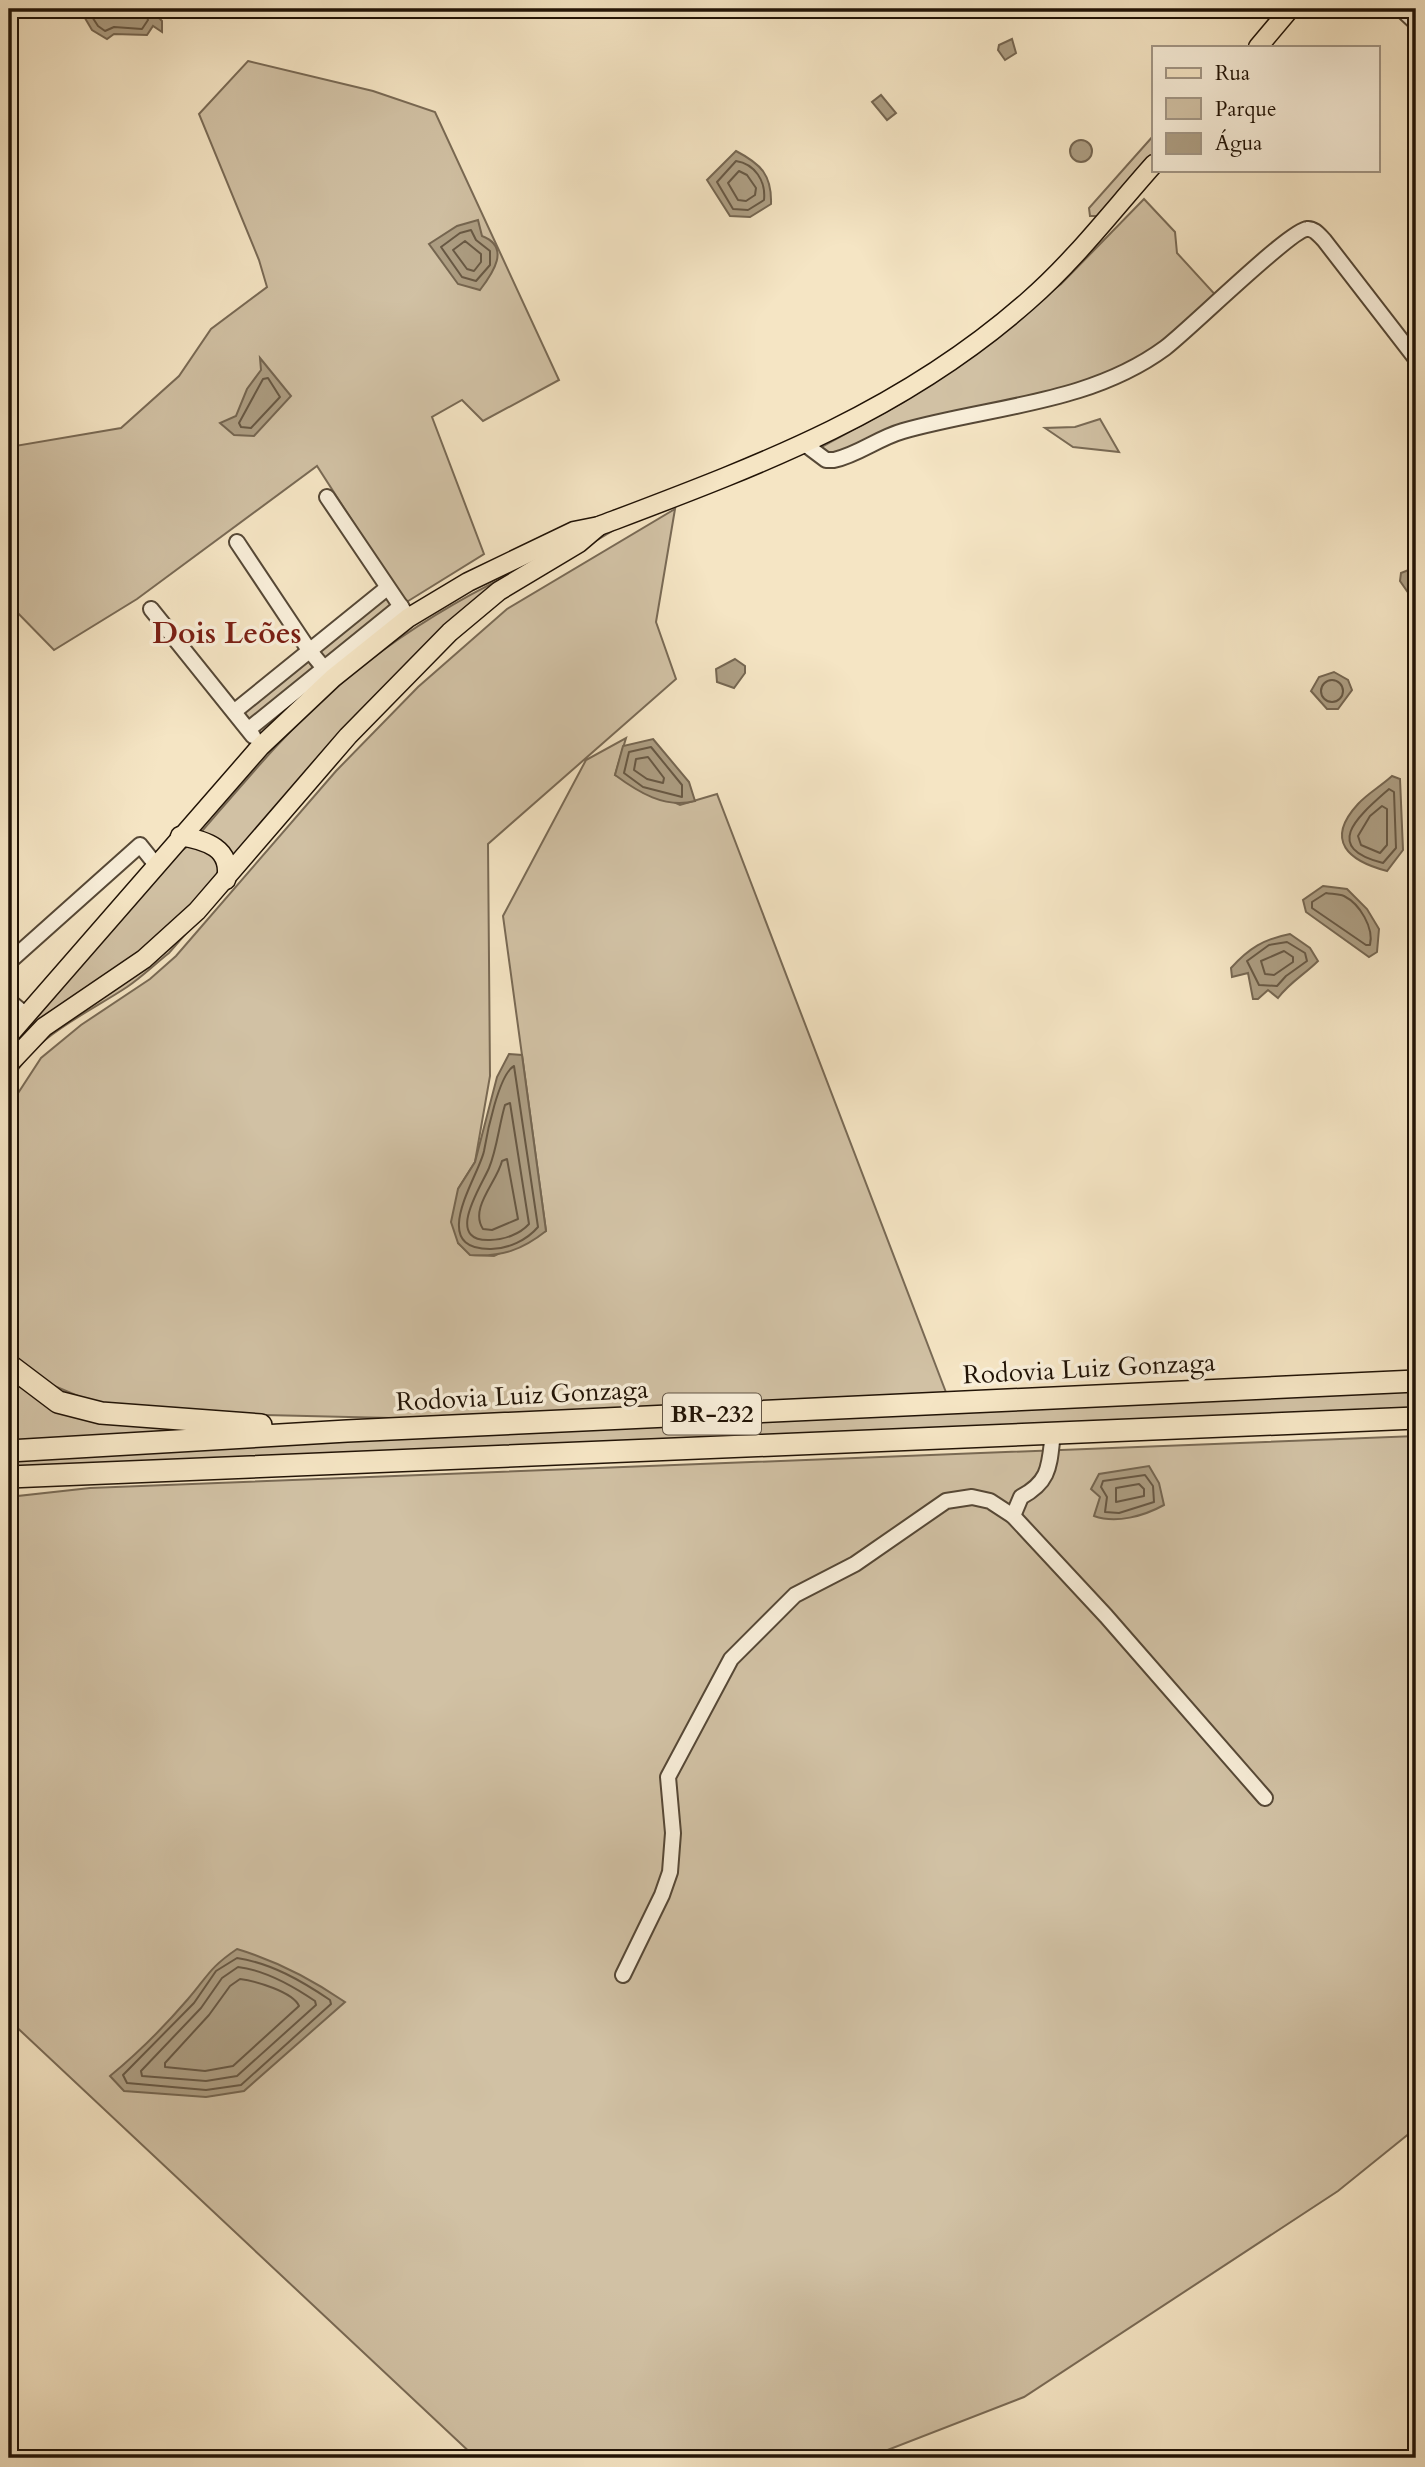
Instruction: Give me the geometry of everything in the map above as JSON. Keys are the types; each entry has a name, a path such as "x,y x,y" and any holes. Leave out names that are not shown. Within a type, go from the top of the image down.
{"highway":[{"path":"9,1365 58,1402 101,1413 347,1431"},
{"name":"Rodovia Luiz Gonzaga","path":"9,1451 347,1431 1416,1381"},
{"name":"BR-232","path":"9,1477 1416,1418"}],"main road":[{"path":"1259,46 1290,9"},
{"path":"9,1035 180,836 328,673 405,612 574,531 599,526 806,445 907,391 965,352 1029,300 1077,252 1152,166"},
{"path":"9,1065 44,1027 165,942 226,880 348,736 411,669 499,591 579,543 599,526"},
{"path":"180,836 205,840 218,849 226,862 226,880"}],"street":[{"path":"1401,9 1416,23"},
{"path":"806,445 826,460 834,460 904,431 1059,396 1115,378 1164,348 1233,291 1286,238 1305,229 1313,230 1324,240 1416,359"},
{"path":"327,497 405,612"},
{"path":"237,542 309,650 328,673 249,729"},
{"path":"235,711 387,588"},
{"path":"151,609 194,665 235,711 260,747"},
{"path":"9,962 140,845 156,865"},
{"path":"9,1001 26,1015"},
{"path":"1013,1516 1021,1497 1040,1487 1049,1466 1053,1433"},
{"path":"623,1975 662,1895 670,1872 673,1833 668,1777 722,1672 736,1653 795,1595 855,1564 946,1501 972,1497 990,1501 1013,1516 1107,1616 1265,1798"}],"green space":[{"path":"248,61 373,91 435,112 559,380 483,421 462,400 432,417 484,554 405,603 317,466 137,599 54,650 9,604 9,447 121,428 179,376 211,329 267,287 259,260 199,114"},
{"path":"1152,137 1152,156 1097,216 1090,216 1089,208"},
{"path":"1144,199 1175,232 1177,253 1221,301 1115,378 972,414 848,456 814,451 904,402 1061,284"},
{"path":"1100,419 1119,452 1073,447 1045,428 1075,427"},
{"path":"675,509 656,622 676,679 488,844 490,1076 475,1162 458,1189 458,1243 471,1255 494,1256 546,1231 503,916 586,760 626,738 615,775 680,805 717,794 947,1395 497,1417 391,1418 222,1414 104,1407 52,1385 14,1357 9,1348 9,1107 41,1058 81,1025 150,979 176,956 336,771 418,687 507,609"},
{"path":"619,527 490,604 423,660 169,953 133,983 44,1041 18,1069 9,1086 9,1050 174,856 194,842 229,862 197,837 265,759 319,703 370,660 437,614 508,575"},
{"path":"386,596 395,607 326,660 317,651"},
{"path":"308,660 314,670 250,721 245,715 246,711"},
{"path":"9,1368 26,1385 225,1431 1416,1386 1416,1415 9,1477"},
{"path":"1416,1436 1416,2128 1338,2191 1024,2397 867,2458 476,2458 9,2020 9,1497 90,1488"}],"water":[{"path":"67,9 150,9 162,21 162,32 153,26 147,35 114,34 107,39 92,30 82,13"},
{"path":"1012,39 1016,53 1005,60 998,50 999,45"},
{"path":"881,95 896,113 887,120 872,102"},
{"path":"1081,140 1089,143 1092,151 1089,159 1081,162 1073,159 1070,151 1073,143"},
{"path":"736,151 763,171 771,194 771,204 750,217 730,216 707,180"},
{"path":"478,220 482,236 491,241 498,253 494,268 480,290 458,284 429,244 457,226"},
{"path":"260,358 291,396 254,436 234,435 220,423 236,416 247,389 261,370"},
{"path":"1416,567 1416,604 1400,581 1401,573"},
{"path":"735,659 745,666 745,673 734,688 717,682 716,669"},
{"path":"1334,672 1348,680 1352,690 1338,709 1327,709 1311,691 1319,677"},
{"path":"653,739 689,782 695,801 663,801 643,793 615,775 623,746"},
{"path":"1392,776 1400,779 1403,850 1387,871 1362,862 1352,855 1342,839 1348,817 1358,804"},
{"path":"1323,886 1347,889 1367,909 1379,929 1377,952 1369,957 1306,912 1303,900"},
{"path":"1290,934 1310,948 1318,961 1278,998 1268,990 1258,999 1253,999 1248,973 1232,977 1231,968 1258,945"},
{"path":"509,1054 522,1055 546,1231 511,1251 492,1255 470,1255 458,1243 451,1222 458,1189 475,1162 497,1077"},
{"path":"1149,1466 1159,1483 1164,1505 1130,1518 1094,1516 1100,1497 1091,1489 1099,1474"},
{"path":"237,1949 293,1971 345,2002 244,2091 206,2097 124,2091 110,2076 160,2030 214,1967"}],"district":[{"name":"Dois Leões","path":"227,633"}]}
